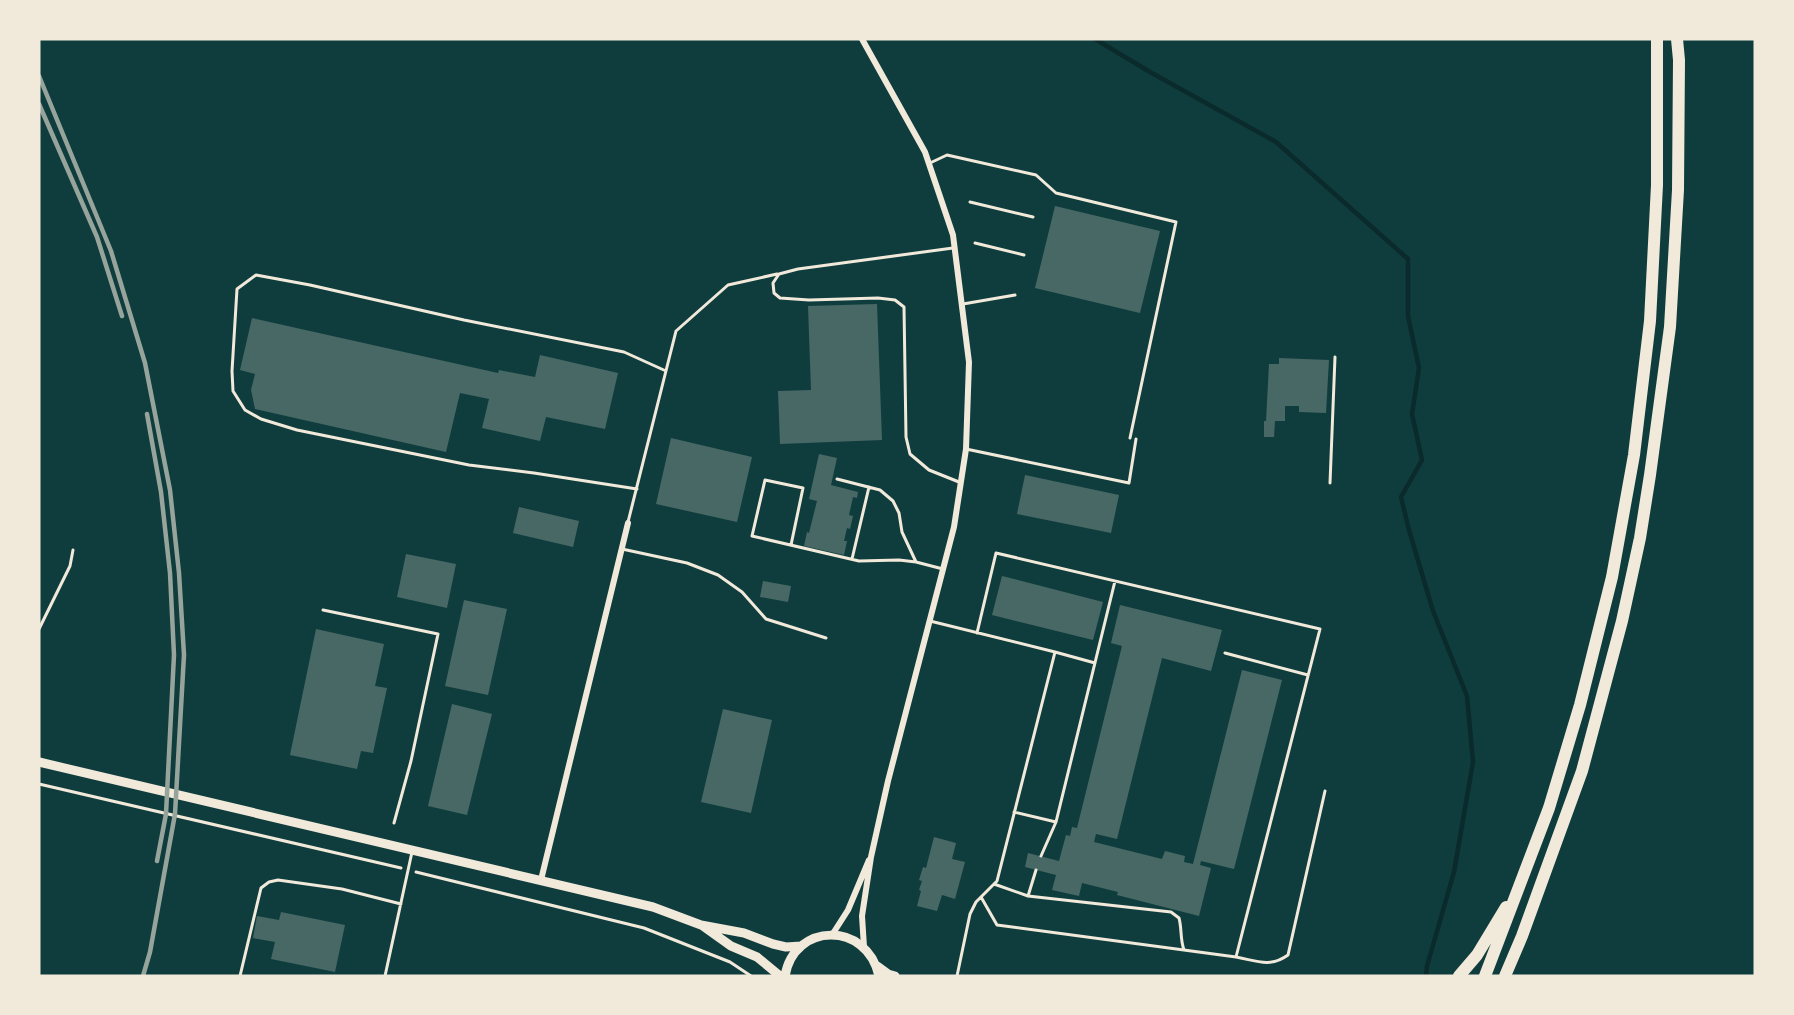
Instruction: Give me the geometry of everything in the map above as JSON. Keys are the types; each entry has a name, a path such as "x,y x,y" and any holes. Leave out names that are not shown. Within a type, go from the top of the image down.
{"highway":[{"path":"1485,976 1549,808 1580,705 1612,577 1634,455 1650,321 1657,185 1657,39"},
{"path":"1505,976 1522,936 1582,771 1622,621 1640,538 1670,327 1678,190 1679,60 1677,39"},
{"path":"1459,976 1477,955 1521,883"}],"main road":[{"path":"39,762 653,907 701,925 744,933 773,944 786,947 801,946"},
{"path":"701,925 731,946 757,957 780,976"},
{"path":"785,976 789,961 801,946 820,936 832,935 854,940 872,956 878,971 895,976"}],"street":[{"path":"862,39 925,152 953,235 969,362 966,448 954,527 888,781 871,857 862,916 864,947"},
{"path":"541,880 628,523"},
{"path":"832,935 848,910 871,857"}],"lane":[{"path":"929,164 947,155 1036,175 1056,193 1176,222 1130,438"},
{"path":"970,202 1033,217"},
{"path":"975,243 1024,255"},
{"path":"628,523 676,331 728,285 798,269 954,247"},
{"path":"779,274 773,283 774,292 780,298 809,300 878,298 895,300 904,307 906,437 910,454 928,470 961,483"},
{"path":"637,489 458,463 297,430 261,419 245,411 233,391 237,289 256,275 310,285 464,320 624,352 666,371"},
{"path":"962,304 1014,295"},
{"path":"1330,483 1335,357"},
{"path":"966,448 1129,483 1136,439"},
{"path":"837,479 880,490 893,501 899,513 902,532 916,561"},
{"path":"791,545 803,488 765,480 752,536 859,561 916,561 943,569"},
{"path":"852,559 869,487"},
{"path":"622,549 687,563 717,575 742,591 766,619 826,638"},
{"path":"39,629 70,566 73,550"},
{"path":"977,633 996,553 1320,629 1236,957"},
{"path":"1041,856 1056,822 1115,581"},
{"path":"323,610 438,634 411,761 394,823"},
{"path":"930,621 1095,663"},
{"path":"957,976 970,914 981,897 997,880 1055,652"},
{"path":"1225,653 1308,675"},
{"path":"981,897 997,925 1236,957 1268,964 1278,962 1288,955 1325,791"},
{"path":"1014,812 1056,822"},
{"path":"385,976 412,851"},
{"path":"1028,896 1036,870"},
{"path":"240,976 261,888 269,882 278,880 342,889 401,904"},
{"path":"994,884 1028,896 1171,912 1179,918 1180,940 1184,950"}],"path":[{"path":"39,784 390,865"},
{"path":"428,875 644,928 730,962 751,976"}],"building":[{"path":"1055,206 1160,231 1140,313 1035,288"},
{"path":"877,304 882,440 780,444 778,391 811,390 808,306"},
{"path":"252,318 498,373 499,370 535,377 540,355 618,373 605,429 546,417 540,441 482,428 489,399 460,393 446,452 255,409 251,390 255,374 240,370"},
{"path":"1279,358 1329,360 1326,413 1299,412 1299,406 1285,406 1285,421 1275,421 1274,437 1264,437 1269,364 1279,364"},
{"path":"671,438 752,457 737,522 656,504"},
{"path":"819,454 837,458 831,485 858,492 857,498 853,497 849,515 853,516 844,541 847,541 844,555 804,546 817,501 809,499"},
{"path":"1025,475 1119,495 1111,533 1017,514"},
{"path":"519,507 579,521 573,547 513,533"},
{"path":"406,554 456,564 447,608 397,597"},
{"path":"1002,576 1103,602 1093,640 992,615"},
{"path":"763,581 791,586 788,602 760,597"},
{"path":"464,600 507,609 488,695 445,686"},
{"path":"1120,605 1222,630 1211,671 1162,658 1117,839 1096,834 1094,842 1162,859 1165,851 1185,856 1184,862 1193,864 1242,670 1282,680 1234,869 1201,861 1200,865 1211,868 1199,916 1117,895 1118,892 1082,883 1079,896 1052,890 1056,875 1025,867 1028,853 1059,861 1066,835 1070,836 1072,827 1077,828 1122,646 1111,643"},
{"path":"316,629 384,644 375,686 387,688 373,753 361,751 357,769 290,755"},
{"path":"452,704 492,714 467,815 428,806"},
{"path":"723,709 772,720 751,813 701,802"},
{"path":"934,837 956,843 952,859 965,862 955,899 942,895 937,911 917,906 922,881 919,880 923,867 926,868"},
{"path":"281,912 345,925 335,972 271,959 275,942 253,938 257,916 279,920"}],"waterway":[{"path":"1095,39 1276,142 1408,259 1408,316 1419,368 1412,414 1422,460 1401,497 1433,611 1467,696 1473,762 1454,872 1426,976"}],"railway":[{"path":"39,76 111,251 145,363 170,490 179,573 184,655 175,814 150,952 143,976"},
{"path":"39,104 97,237 122,316"},
{"path":"147,414 161,492 170,573 174,655 166,814 157,861"}]}
